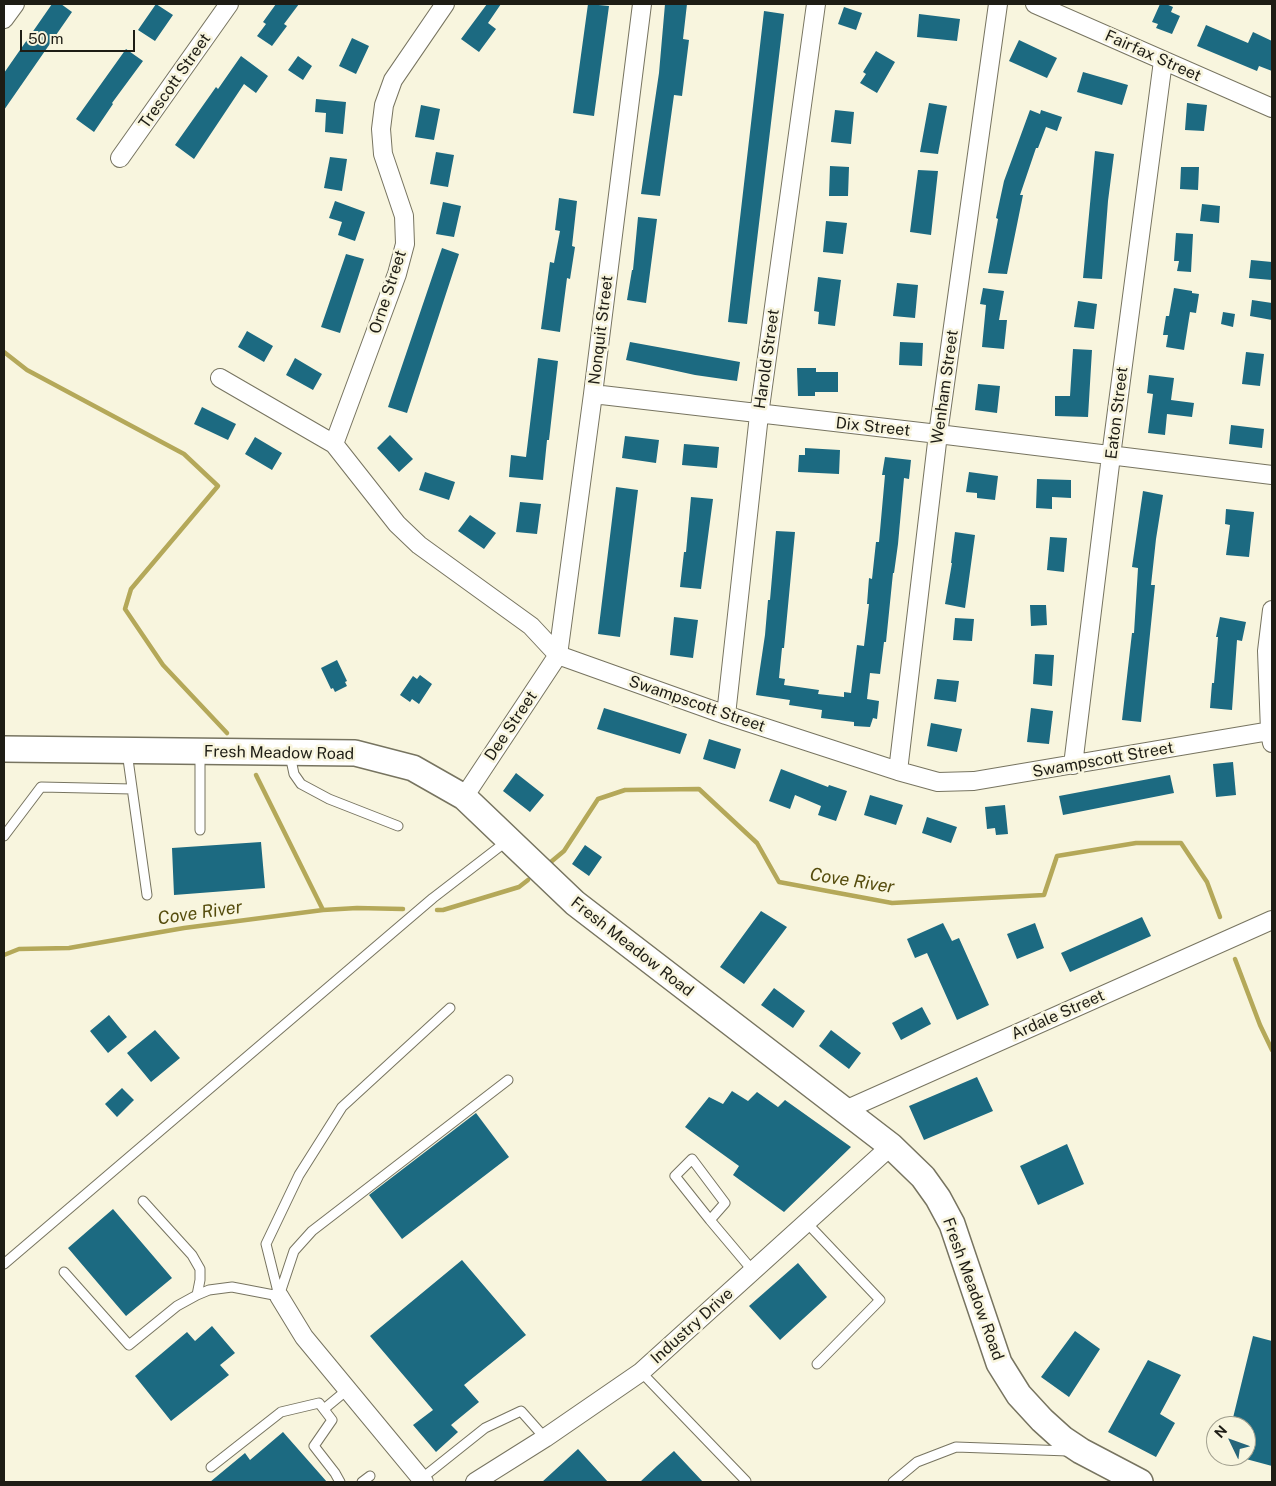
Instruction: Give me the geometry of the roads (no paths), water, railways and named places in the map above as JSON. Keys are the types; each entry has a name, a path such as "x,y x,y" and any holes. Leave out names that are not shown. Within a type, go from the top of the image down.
{"street":[{"path":"4,19 15,4"},
{"name":"Trescott Street","path":"120,158 229,4"},
{"name":"Orne Street","path":"334,444 397,274 404,244 404,216 383,154 381,128 384,105 393,80 445,4"},
{"name":"Nonquit Street","path":"558,655 642,4"},
{"name":"Harold Street","path":"726,715 759,415 816,4"},
{"name":"Wenham Street","path":"898,771 938,434 998,4"},
{"name":"Fairfax Street","path":"1035,4 1272,108"},
{"name":"Eaton Street","path":"1073,765 1162,61"},
{"name":"Swampscott Street","path":"220,378 334,444 396,524 418,545 532,626 558,655 726,715 898,771 938,782 974,781 1271,737"},
{"name":"Dix Street","path":"593,394 759,415 938,434 1272,476"},
{"path":"1271,737 1267,651 1272,610"},
{"name":"Dee Street","path":"464,797 558,655"},
{"name":"Fresh Meadow Road","path":"4,748 355,753 413,768 464,797 575,904 891,1146 923,1177 938,1198 952,1224 999,1363 1019,1395 1063,1439 1081,1451 1140,1482"},
{"name":"Ardale Street","path":"843,1111 1272,920"},
{"name":"Industry Drive","path":"476,1482 545,1438 641,1372 891,1146"},
{"path":"279,1296 304,1337 422,1480"}],"lane":[{"path":"127,750 147,895"},
{"path":"200,751 200,830"},
{"path":"289,752 294,774 301,784 329,799 398,826"},
{"path":"4,836 41,787 132,789"},
{"path":"4,1264 433,898 509,839"},
{"path":"279,1296 266,1244 299,1176 342,1108 450,1008"},
{"path":"279,1296 294,1251 312,1231 508,1080"},
{"path":"710,1220 726,1203 692,1159 675,1176 710,1220 753,1272"},
{"path":"143,1201 192,1255 200,1269 200,1280 196,1295"},
{"path":"807,1223 880,1300 817,1364"},
{"path":"64,1272 129,1345 177,1306 209,1290 232,1287 279,1296"},
{"path":"641,1372 746,1481"},
{"path":"324,1409 347,1390"},
{"path":"211,1467 281,1412 319,1403 332,1420 314,1446 335,1472 340,1482"},
{"path":"422,1480 485,1428 521,1411 545,1438"},
{"path":"893,1482 917,1462 956,1447 1081,1451"},
{"path":"362,1482 370,1476"}],"waterway":[{"path":"4,352 27,370 184,454 218,486 131,589 125,609 163,665 227,733"},
{"path":"256,775 323,910"},
{"name":"Cove River","path":"546,866 564,851 598,799 625,790 699,789 757,843 779,882 892,903 1044,895 1057,856 1136,843 1181,843 1207,882 1220,917"},
{"name":"Cove River","path":"437,910 443,910 519,887 528,880"},
{"name":"Cove River","path":"4,955 19,949 69,948 184,928 323,910 357,908 403,909"},
{"name":"Cove River","path":"1235,959 1260,1025 1272,1050"}]}
